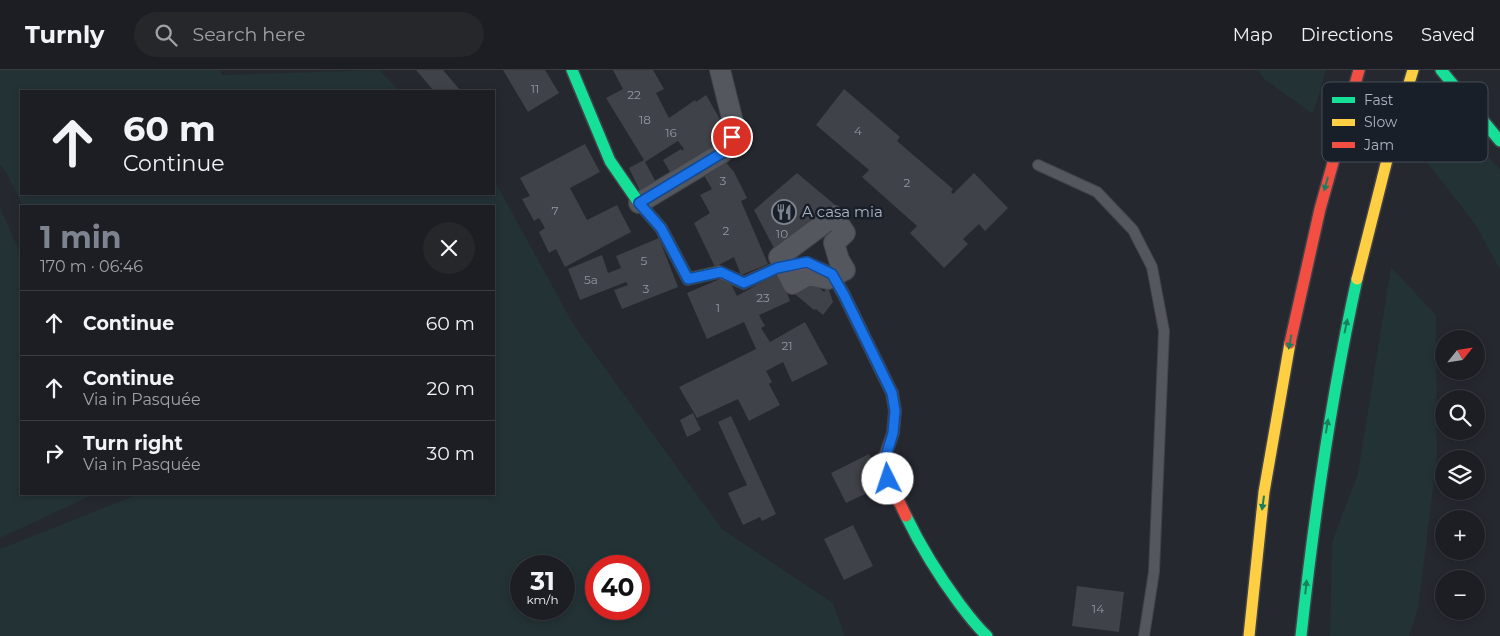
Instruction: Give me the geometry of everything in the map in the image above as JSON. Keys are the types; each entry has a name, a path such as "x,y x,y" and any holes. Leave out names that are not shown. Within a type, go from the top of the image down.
{"main road":[{"path":"572,70 610,161 639,203 661,228 688,279 721,272 744,283 780,267"},
{"path":"1355,82 1359,70"},
{"path":"1409,82 1413,70"},
{"path":"1441,70 1451,82"},
{"path":"1488,127 1500,141"},
{"path":"1249,636 1262,508 1272,443 1295,316 1332,162"},
{"path":"1301,636 1313,518 1344,332 1385,162"},
{"path":"834,277 892,393 895,411 893,433 886,456 888,479 918,541 942,580 980,632"}],"street":[{"path":"639,203 722,153 732,137 733,122 720,70"},
{"path":"834,216 845,233 834,243 845,270 828,280 808,275 793,284 780,267 779,257 834,216"}],"lane":[{"path":"1038,165 1097,192 1133,230 1152,267 1164,331 1154,572 1144,636"}],"shaded area":[{"path":"0,70 220,70 222,75 379,70 399,90 20,90 20,195 495,195 495,184 575,327 722,529 833,603 845,636 0,636 0,549 136,495 495,495 495,205 22,205 6,172 0,165"},
{"path":"1258,70 1326,70 1313,114 1264,79"},
{"path":"1488,156 1500,170 1500,270 1475,224 1427,162 1488,162"},
{"path":"0,208 20,252 20,495 93,495 0,538"},
{"path":"1391,267 1436,315 1435,440 1437,440 1437,450 1435,450 1435,473 1418,609 1409,636 1330,636 1332,542 1358,473"}],"building":[{"path":"416,70 443,70 460,90 433,90"},
{"path":"503,70 545,70 559,93 528,112"},
{"path":"613,70 653,70 664,89 656,93 669,118 695,100 696,102 706,95 724,126 710,137 719,148 673,177 663,160 684,149 678,141 645,162 657,184 641,193 629,168 644,160 606,98 623,89"},
{"path":"844,89 900,137 897,141 953,189 951,192 953,194 974,173 1008,208 985,231 979,224 963,239 968,244 944,268 910,233 917,226 862,177 869,170 816,125"},
{"path":"585,144 600,172 570,188 587,220 617,205 631,232 565,267 556,249 549,253 539,232 545,228 539,218 534,221 522,199 530,196 520,178"},
{"path":"724,160 734,172 747,198 741,201 768,264 741,275 734,257 715,267 694,223 710,213 700,195 712,189 702,172"},
{"path":"797,173 840,209 776,252 754,210"},
{"path":"659,238 678,287 622,309 614,290 628,285 626,282 580,300 568,269 602,255 608,273 621,268 616,256"},
{"path":"780,272 790,301 759,315 765,326 761,328 770,342 805,322 828,364 792,382 783,362 766,371 772,382 769,384 780,405 749,421 738,399 697,418 679,387 756,349 744,322 707,339 687,293 727,276 737,296"},
{"path":"809,279 824,292 828,287 833,302 823,315 796,295"},
{"path":"693,413 701,430 687,437 680,420"},
{"path":"731,416 776,514 762,521 760,517 743,525 728,493 747,485 718,422"},
{"path":"869,454 884,485 846,503 831,473"},
{"path":"853,525 873,566 844,580 824,539"},
{"path":"1077,586 1124,592 1119,632 1072,626"}],"traffic: fast":[{"path":"572,70 610,161 639,203 661,228 688,279 719,272"},
{"path":"1441,70 1451,82"},
{"path":"1488,127 1500,141"},
{"path":"1301,636 1324,457 1357,279"},
{"path":"906,516 944,582 969,616 987,636"}],"traffic: slow":[{"path":"1409,82 1413,70"},
{"path":"1357,279 1386,162"},
{"path":"1249,636 1264,492 1290,343"}],"traffic: jam":[{"path":"1356,82 1359,70"},
{"path":"1290,343 1320,209 1333,162"},
{"path":"719,272 744,283 777,268 807,263 832,274 892,393 895,411 893,433 885,456 888,479 906,516"}],"place":[{"name":"A casa mia","path":"784,212"}],"route":[{"path":"732,137 722,153 639,203 661,228 688,279 721,272 744,283 777,268 807,262 832,274 892,393 895,411 893,433 886,456 888,479"}]}
